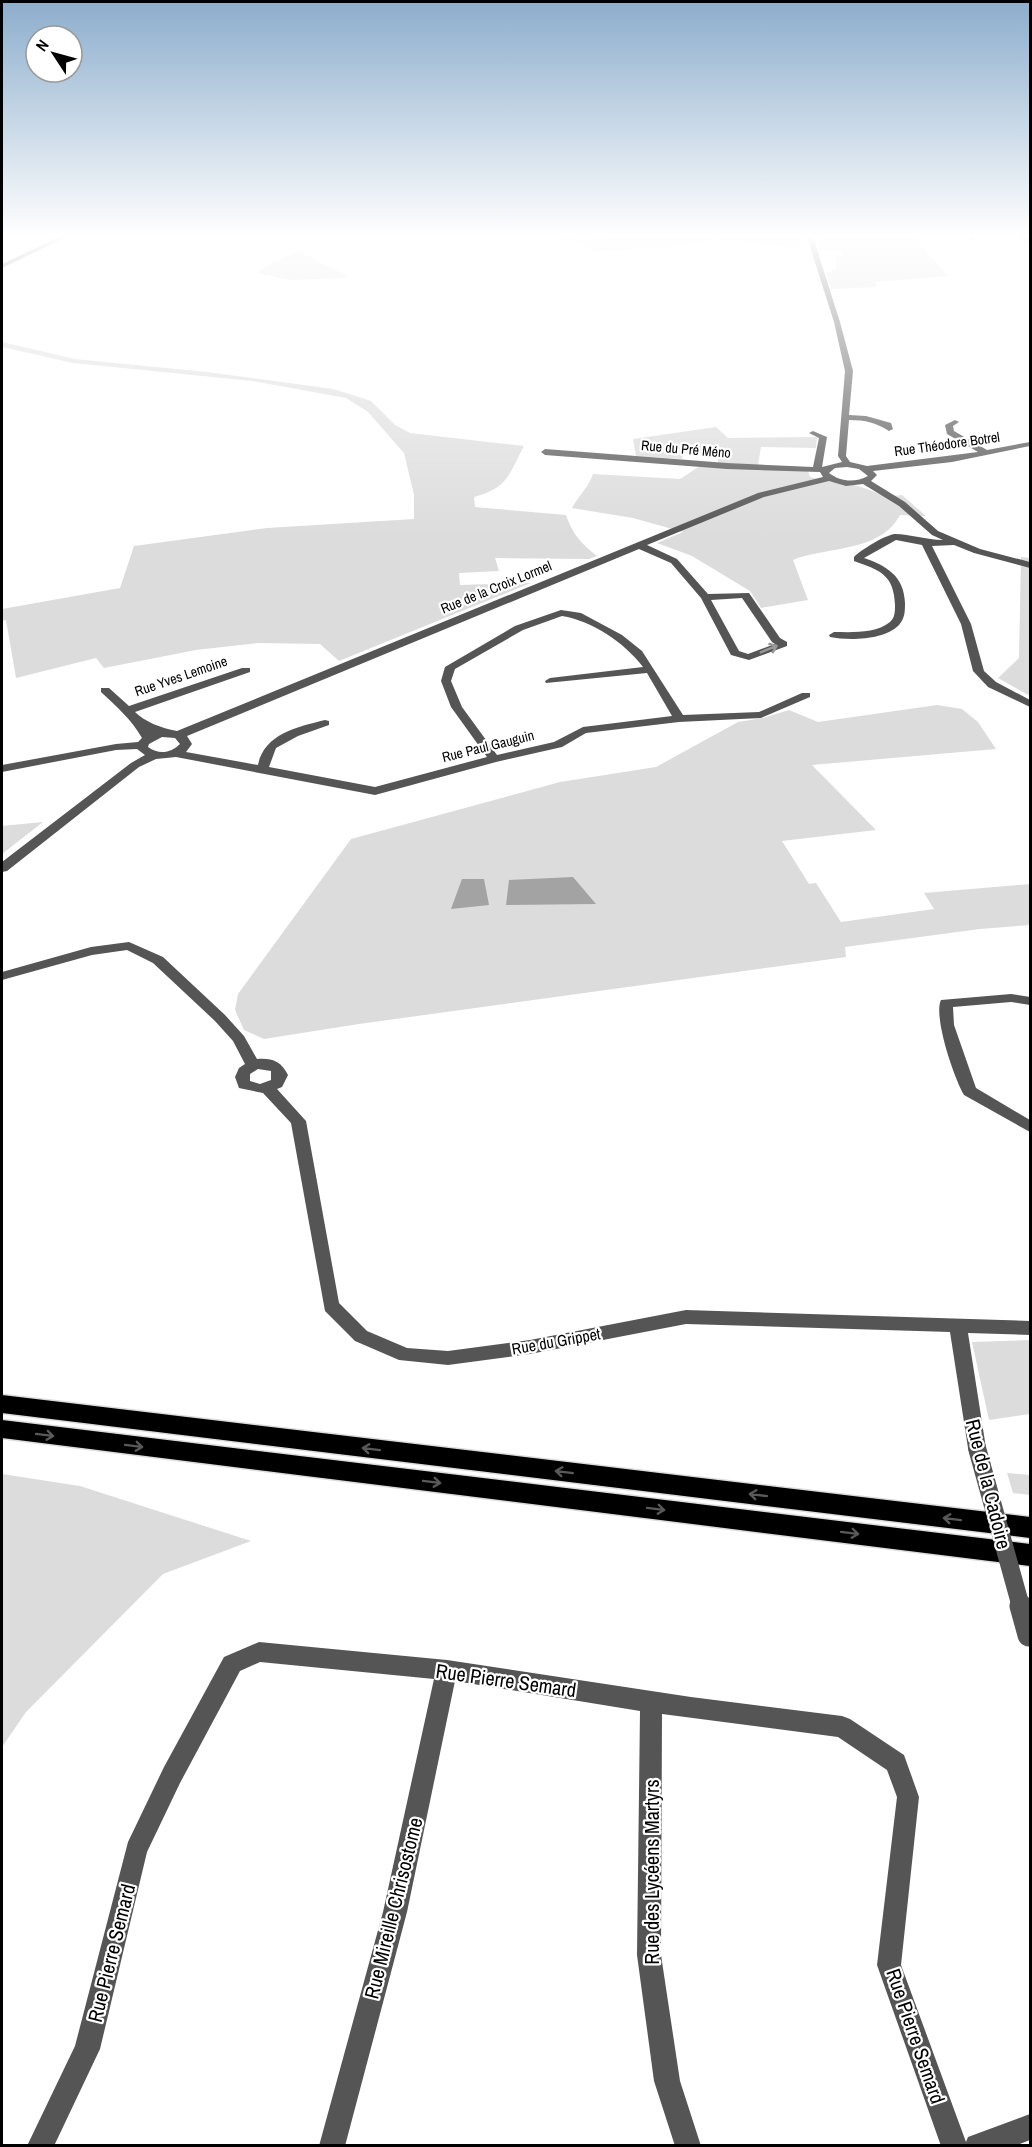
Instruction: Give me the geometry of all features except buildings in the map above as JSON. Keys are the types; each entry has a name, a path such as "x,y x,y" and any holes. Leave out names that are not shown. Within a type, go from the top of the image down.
{"highway":[{"path":"2,1404 1030,1528"},
{"path":"8,1430 1030,1555"}],"street":[{"path":"813,433 823,437 824,472 842,482 864,481 873,475 867,469 847,464 842,456 849,371 838,334"},
{"path":"845,417 866,418 888,425 889,429"},
{"path":"955,422 950,425 950,432 986,453"},
{"name":"Rue Théodore Botrel","path":"867,469 986,453 1030,444"},
{"name":"Rue du Pré Méno","path":"544,452 824,472"},
{"name":"Rue de la Croix Lormel","path":"2,769 145,742 172,734 761,495 824,472 832,466 847,464"},
{"path":"864,481 902,504 935,533 977,551 1030,565"},
{"path":"935,533 927,538 926,543 931,557 950,587 971,637 975,664 982,676 1030,704"},
{"path":"834,635 875,633 891,627 900,616 901,591 893,576 880,566 857,559 865,552 895,537 926,543 954,542"},
{"path":"638,545 674,561 705,597 735,653 749,657 783,644 745,595 705,597"},
{"path":"494,759 457,707 446,681 450,667 519,628 561,613 581,616 618,637 638,653 650,669 678,719"},
{"path":"550,681 650,669"},
{"name":"Rue Yves Lemoine","path":"126,711 246,670"},
{"name":"Rue Yves Lemoine","path":"105,690 138,721 172,734"},
{"name":"Rue Paul Gauguin","path":"154,755 175,753 375,791 494,759 558,745 583,730 678,719 761,715 806,695"},
{"name":"Rue Yves Lemoine","path":"138,721 145,742"},
{"path":"263,770 268,749 282,739 325,723"},
{"path":"172,734 183,737 186,744 175,753"},
{"path":"145,742 144,752 154,755"},
{"path":"2,868 135,765 154,755"},
{"path":"2,976 91,951 129,946 158,960 220,1018 239,1039 254,1065"},
{"path":"1030,1001 1011,998 946,1002 947,1025 969,1091 1030,1126"},
{"path":"269,1064 280,1071 277,1083 267,1088 248,1087 242,1080 243,1073 254,1065 269,1064"},
{"name":"Rue du Grippet","path":"267,1088 298,1121 331,1306 361,1336 405,1355 448,1358 530,1347 686,1317 1030,1328"},
{"name":"Rue de la Cadoire","path":"958,1327 977,1449 1030,1637"},
{"name":"Rue Pierre Semard","path":"40,2145 87,2049 136,1850 172,1775 232,1664 259,1652 447,1670 651,1702 842,1727 896,1763 908,1797 889,1965 954,2145"},
{"name":"Rue Mireille Chrisostome","path":"332,2145 395,1912 447,1670"},
{"name":"Rue des Lycéens Martyrs","path":"651,1702 649,1955 667,2081 688,2145"},
{"path":"977,2145 1030,2127"}],"shaded area":[{"path":"2,342 75,359 207,372 333,389 371,401 395,425 410,433 524,446 506,479 494,489 474,497 475,507 566,515 578,538 597,556 589,559 495,558 499,571 459,573 460,585 531,583 339,661 320,644 258,643 196,650 104,668 96,658 16,678 6,620 2,621 2,609 120,588 134,546 267,528 414,519 414,495 404,453 368,412 346,398 252,381 73,363 2,347"},
{"path":"716,427 728,438 817,437 816,448 761,447 758,465 718,463 718,453 683,453 682,459 636,456 633,439"},
{"path":"700,466 808,471 810,477 816,479 855,485 884,495 902,495 926,516 900,515 880,536 866,542 793,560 808,600 761,608 750,591 692,556 657,543 683,532 633,518 572,508 593,474 680,479"},
{"path":"1021,557 1030,558 1030,696 998,678 1019,658"},
{"path":"937,705 962,709 978,722 996,749 812,765 876,830 782,841 809,884 816,883 841,922 934,909 924,893 1030,884 1030,925 980,929 845,947 846,957 264,1039 244,1030 235,1010 238,994 351,839 560,782 656,767 738,722 763,718 789,710 818,722"},
{"path":"43,822 2,854 2,826"},
{"path":"573,877 596,904 506,905 509,880"},
{"path":"462,879 484,879 489,905 451,909"},
{"path":"1030,1340 1030,1414 989,1420 972,1342"},
{"path":"1007,1473 1030,1475 1030,1495 1013,1493"},
{"path":"2,1474 80,1486 251,1541 163,1574 26,1712 2,1747"}]}
